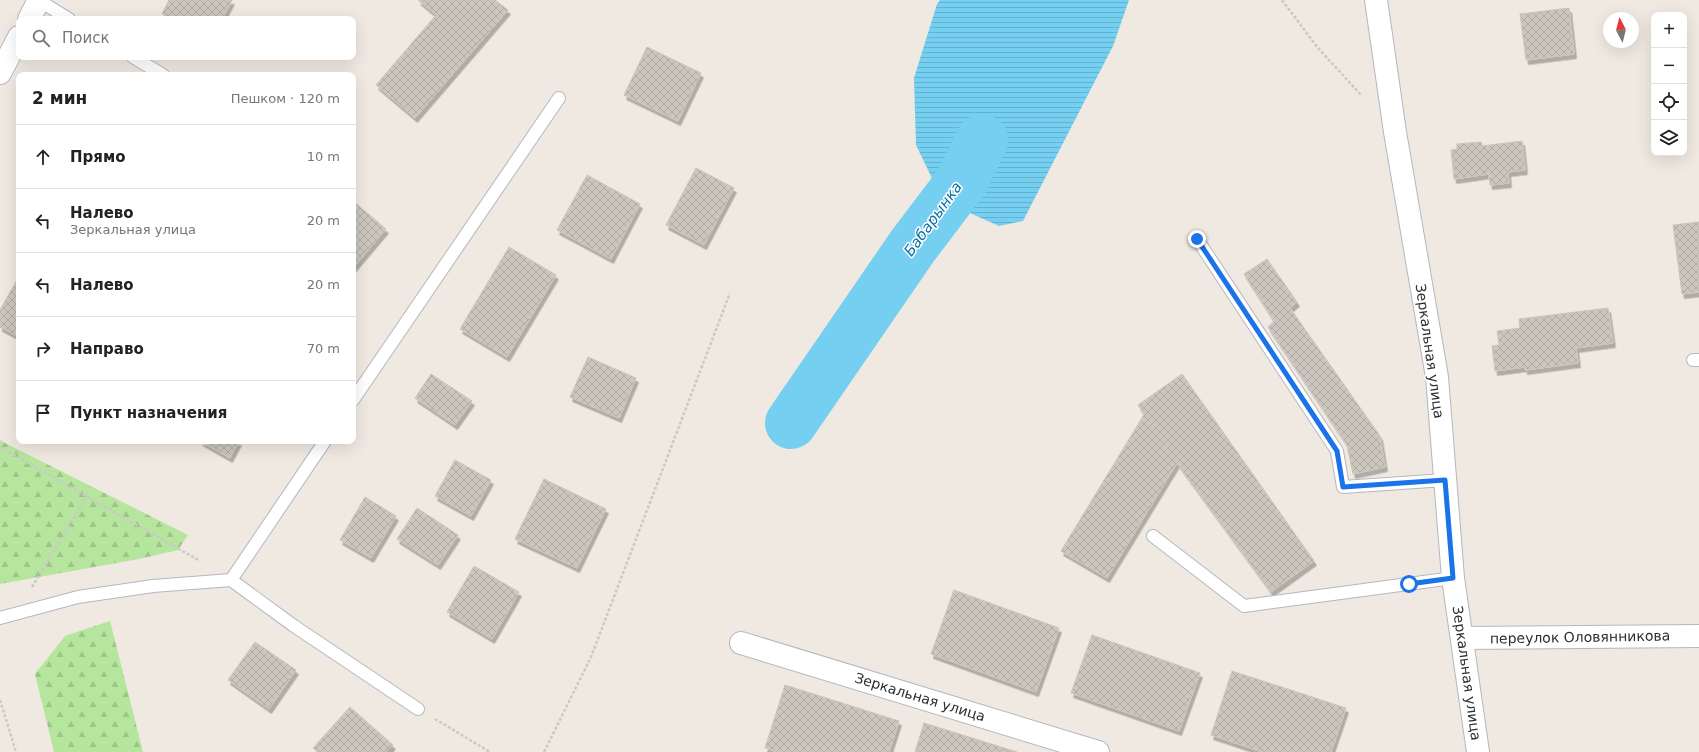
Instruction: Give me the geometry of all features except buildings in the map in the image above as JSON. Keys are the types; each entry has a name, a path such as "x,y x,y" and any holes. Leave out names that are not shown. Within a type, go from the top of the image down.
{"street":[{"name":"Зеркальная улица","path":"1376,0 1395,132 1437,377 1453,578 1478,752"},
{"path":"0,73 16,43"},
{"name":"переулок Оловянникова","path":"1462,638 1699,636"},
{"name":"Зеркальная улица","path":"741,642 1098,752"}],"lane":[{"path":"36,5 62,16"},
{"path":"138,60 158,72"},
{"path":"356,396 559,98"},
{"path":"1197,239 1337,451 1343,487 1445,480"},
{"path":"231,580 323,444"},
{"path":"1153,536 1244,606 1453,578"},
{"path":"0,618 78,597 153,586 231,580 294,626 418,709"}],"path":[{"path":"1282,0 1318,48 1364,98"},
{"path":"544,752 591,657 730,292"},
{"path":"0,447 200,560 218,581"},
{"path":"16,614 87,496"},
{"path":"0,700 16,752"},
{"path":"418,709 490,752"}],"green space":[{"path":"0,440 188,535 178,550 139,559 0,584"},
{"path":"110,621 143,752 54,752 35,674 65,636"}],"water":[{"path":"940,0 1129,0 1113,46 1023,221 999,226 943,201 916,145 914,78 937,4"}],"waterway":[{"name":"Бабарынка","path":"791,423 912,247 962,181 982,140"}],"route":[{"path":"1197,239 1337,451 1343,487 1445,480 1453,578 1409,584"}]}
